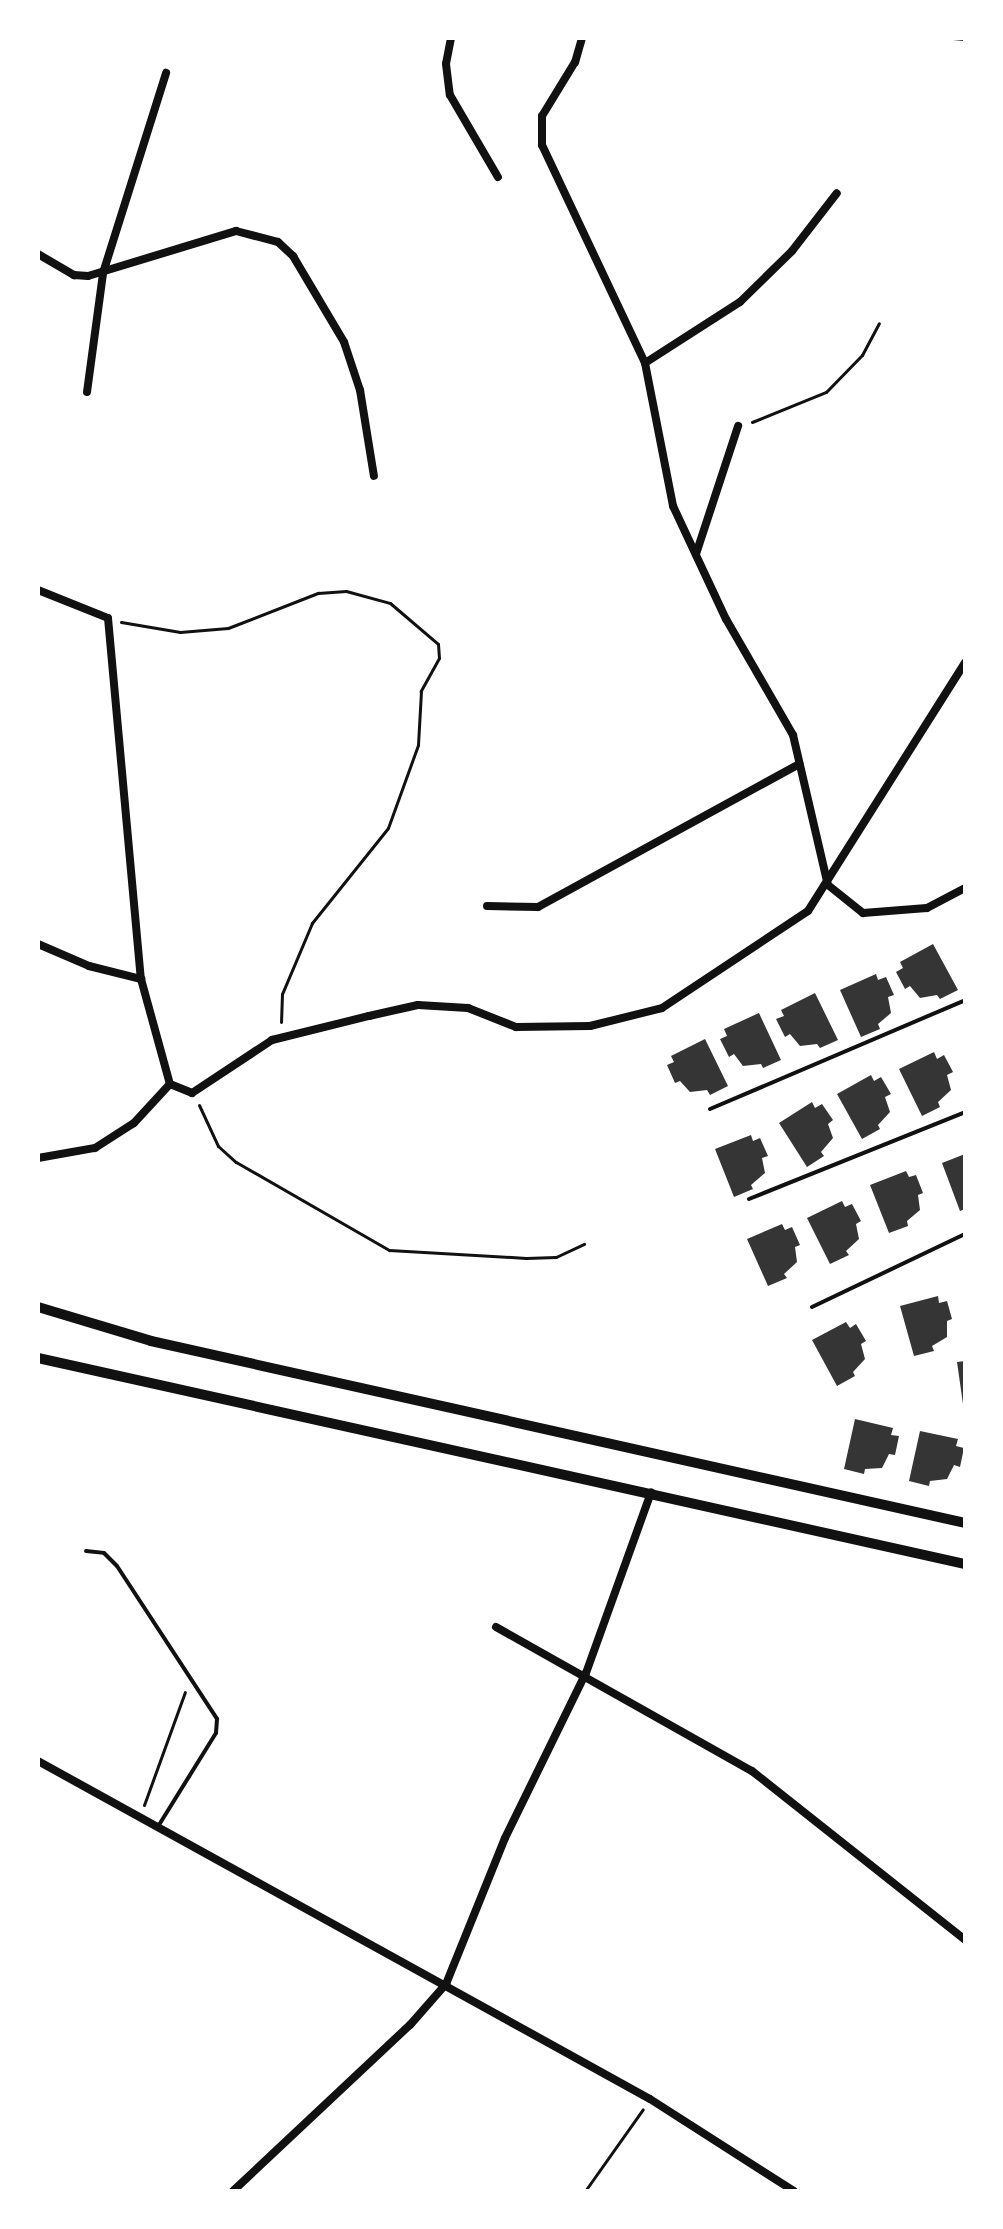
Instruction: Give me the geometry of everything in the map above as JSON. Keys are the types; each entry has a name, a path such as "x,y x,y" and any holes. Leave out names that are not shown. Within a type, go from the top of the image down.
{"street":[{"path":"451,38 446,64 450,95 498,177"},
{"path":"582,38 575,62 542,116 542,145 645,363 673,506 726,619 793,735 828,885 863,913 927,908 965,888"},
{"path":"87,392 103,273 166,73"},
{"path":"645,363 740,302 792,251 837,193"},
{"path":"38,254 74,275 103,273 236,231 258,233 286,248 350,356 374,476"},
{"path":"696,554 738,426"},
{"path":"38,590 108,618 141,979 170,1084"},
{"path":"170,1084 192,1093 284,1037 418,1005 468,1008 516,1027 590,1026 662,1008 808,911 828,885 965,663"},
{"path":"487,906 538,907 799,764"},
{"path":"38,944 89,966 141,979"},
{"path":"38,1158 95,1148 117,1136 170,1084"},
{"path":"38,1307 167,1344 965,1523"},
{"path":"38,1358 965,1564"},
{"path":"233,2191 423,2014 446,1984 505,1838 586,1673 651,1492"},
{"path":"496,1627 586,1673 752,1771 965,1940"},
{"path":"38,1761 159,1825 650,2099 794,2191"}],"lane":[{"path":"953,38 965,39"},
{"path":"710,1109 965,1000"},
{"path":"749,1199 965,1112"},
{"path":"812,1307 965,1234"},
{"path":"86,1551 104,1553 117,1566 195,1683 218,1726 159,1825"}],"path":[{"path":"738,426 797,408 826,392 862,355 879,323"},
{"path":"108,618 155,630 204,631 252,621 318,593 346,591 390,603 438,644 439,658 421,691 418,745 393,816 374,851 330,895 312,923 282,994 284,1037"},
{"path":"192,1093 218,1146 236,1162 389,1250 526,1258 556,1257 584,1244"},
{"path":"138,1815 161,1768 176,1707 195,1683"},
{"path":"585,2191 650,2099"}],"building":[{"path":"933,944 958,990 940,999 937,995 920,998 910,986 905,989 896,972 903,968 900,962"},
{"path":"876,974 878,980 886,977 894,995 888,997 891,1013 878,1024 880,1029 861,1037 840,990"},
{"path":"815,993 838,1040 820,1048 817,1044 800,1046 790,1034 785,1037 776,1019 784,1016 781,1010"},
{"path":"759,1013 781,1060 763,1068 761,1064 743,1066 734,1054 729,1057 720,1039 727,1036 724,1029"},
{"path":"705,1039 728,1086 710,1095 707,1090 690,1092 680,1081 675,1083 667,1065 674,1062 671,1056"},
{"path":"934,1052 937,1059 944,1055 953,1072 947,1075 951,1090 938,1102 940,1107 922,1116 899,1069"},
{"path":"871,1075 874,1081 881,1077 891,1094 885,1097 890,1112 878,1125 880,1129 862,1139 837,1094"},
{"path":"812,1102 815,1108 822,1104 833,1120 828,1124 833,1138 821,1152 824,1156 807,1167 779,1123"},
{"path":"751,1135 753,1141 760,1138 768,1156 762,1158 765,1173 751,1185 753,1189 734,1197 715,1149"},
{"path":"965,1154 965,1209 960,1211 942,1163"},
{"path":"906,1171 909,1177 916,1175 923,1193 918,1195 920,1210 907,1221 908,1226 889,1233 870,1185"},
{"path":"842,1201 845,1207 852,1204 861,1221 856,1224 859,1239 846,1251 849,1255 830,1264 807,1218"},
{"path":"782,1224 785,1230 792,1227 800,1245 795,1247 797,1262 784,1274 787,1278 768,1286 747,1239"},
{"path":"938,1296 939,1303 947,1301 952,1319 947,1321 947,1337 932,1346 934,1351 914,1356 900,1306"},
{"path":"846,1322 850,1328 856,1324 866,1341 861,1344 865,1359 853,1372 855,1376 837,1386 812,1340"},
{"path":"965,1361 965,1404 963,1404 957,1362"},
{"path":"855,1419 893,1428 891,1435 899,1436 895,1455 889,1454 882,1468 865,1469 864,1474 844,1469"},
{"path":"920,1431 958,1439 956,1446 964,1448 960,1467 954,1465 947,1479 930,1481 929,1486 909,1481"}]}
